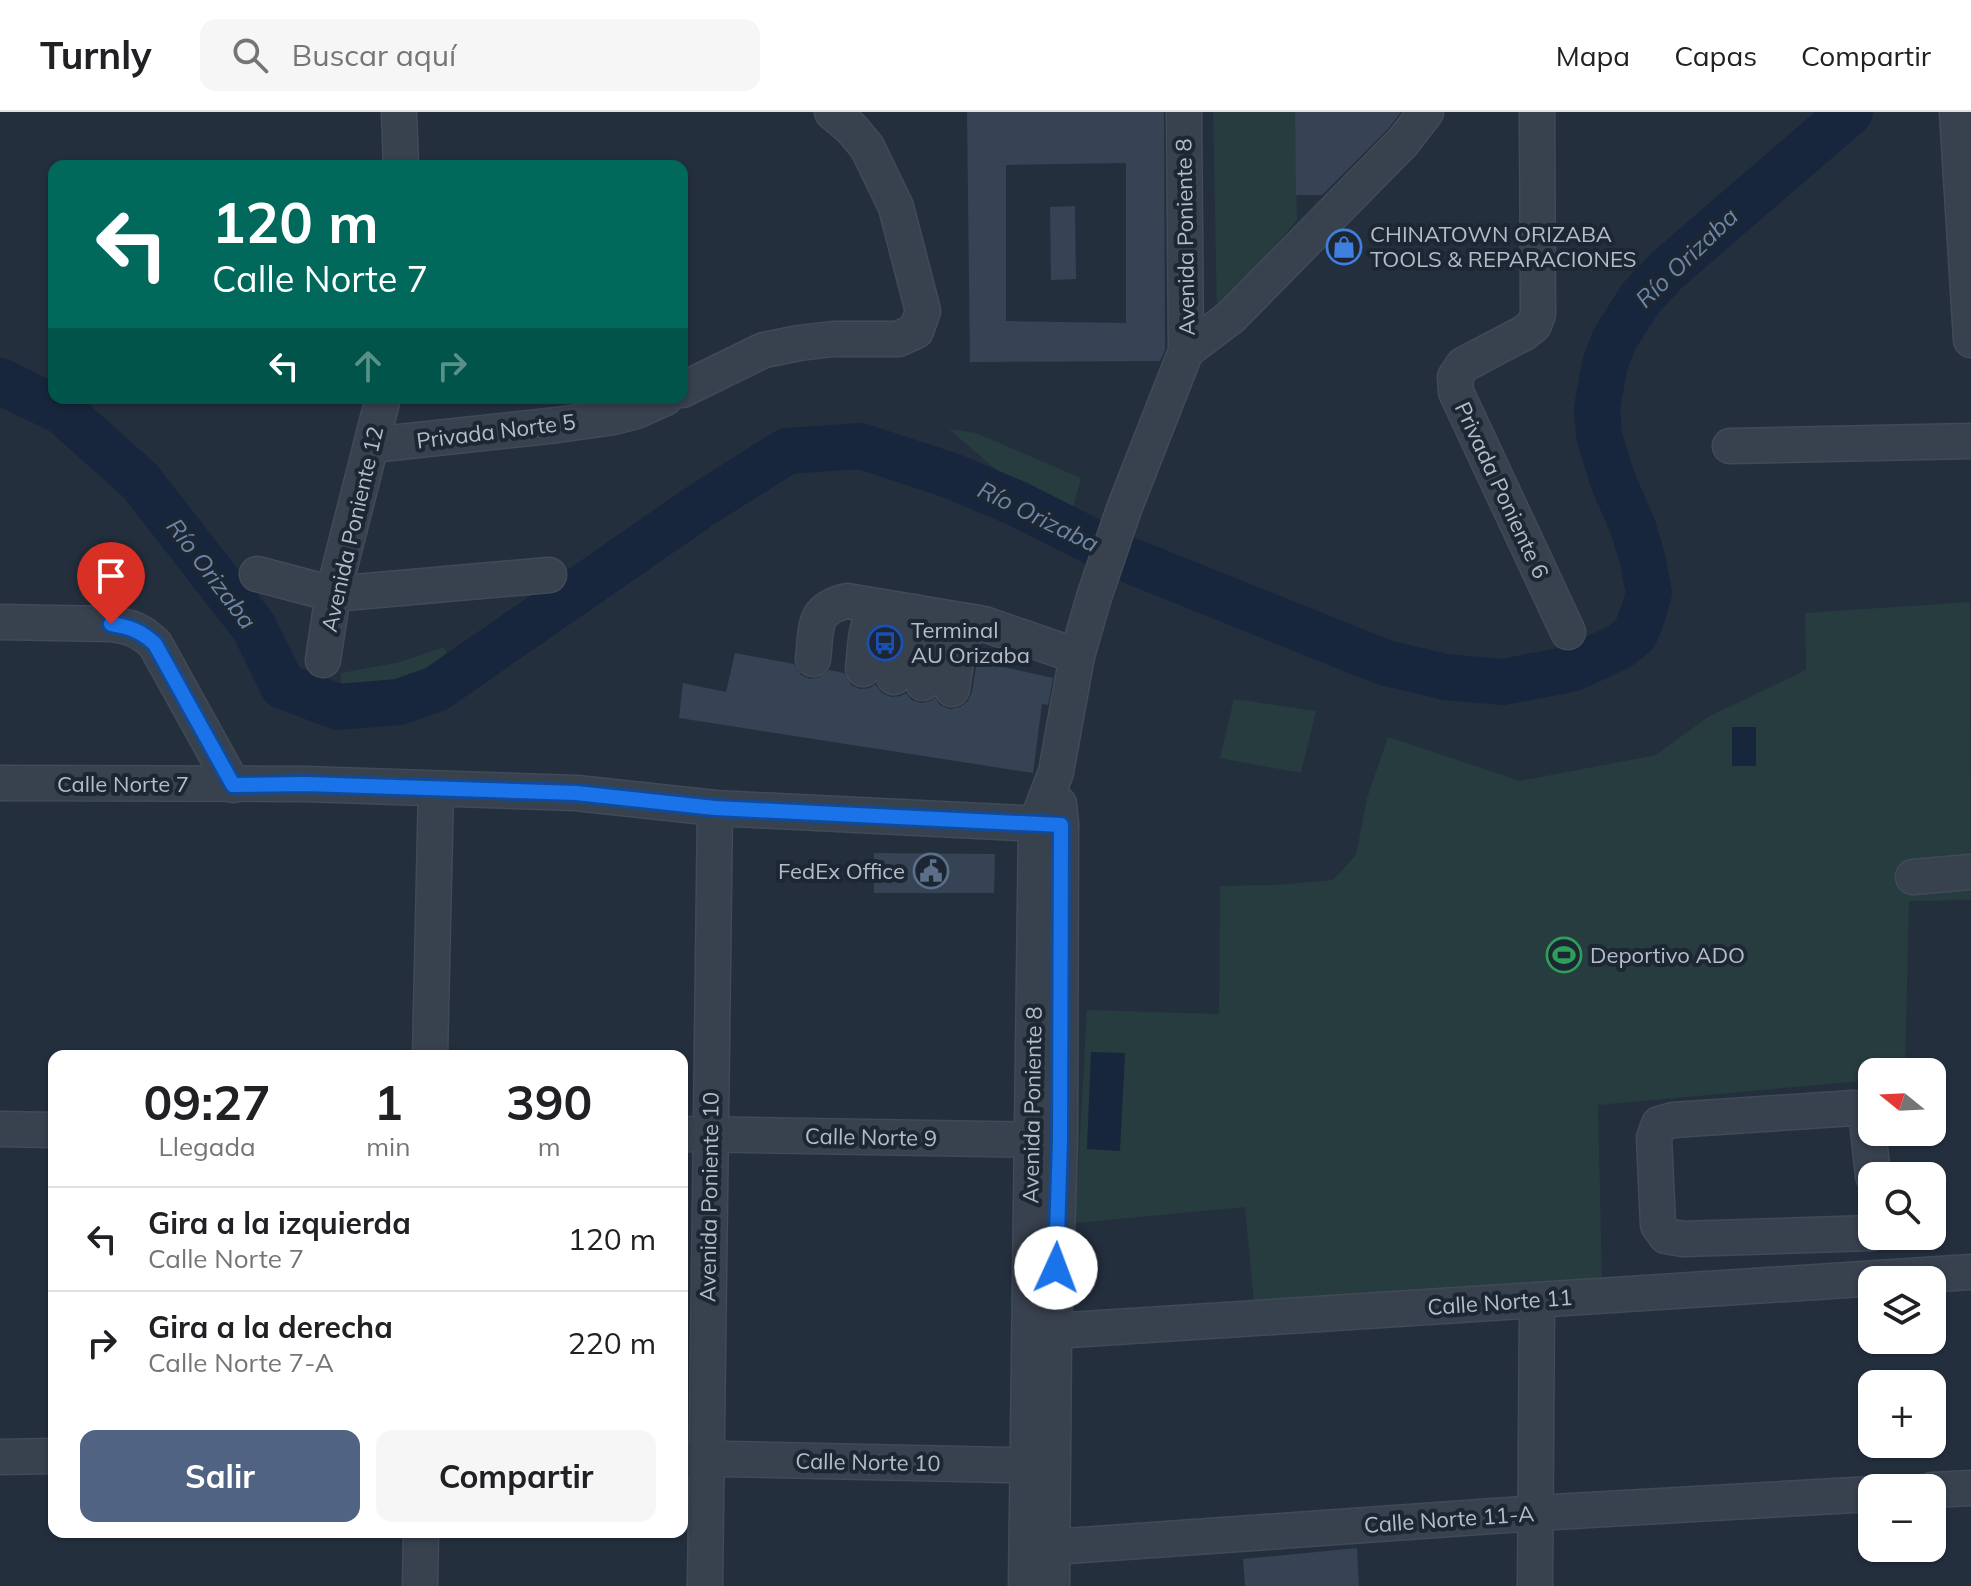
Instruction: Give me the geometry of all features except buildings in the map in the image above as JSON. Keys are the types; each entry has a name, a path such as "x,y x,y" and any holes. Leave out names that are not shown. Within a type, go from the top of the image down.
{"street":[{"path":"399,112 401,160"},
{"path":"688,387 764,350 833,339 898,339 916,331 923,311 896,207 867,147 832,112"},
{"name":"Avenida Poniente 8","path":"1052,1586 1040,1547 1049,824 1077,656 1094,597 1124,509 1186,351 1184,112"},
{"path":"1186,351 1231,317 1403,142 1426,112"},
{"name":"Privada Poniente 6","path":"1537,112 1538,314 1534,325 1524,333 1463,365 1455,377 1456,392 1568,632"},
{"path":"1958,116 1971,340"},
{"name":"Avenida Poniente 12","path":"323,660 333,594 382,404"},
{"name":"Privada Norte 5","path":"372,445 614,417 652,404"},
{"path":"1730,446 1971,441"},
{"path":"257,574 333,594 549,575"},
{"path":"885,674 819,617 830,605 912,612 984,624 1077,656"},
{"path":"885,674 918,624 912,612"},
{"path":"912,612 965,630 959,645 885,674 867,626 873,614 912,612"},
{"path":"0,622 111,624 128,626 141,632 161,653 233,785"},
{"name":"Calle Norte 7","path":"0,783 305,784 576,793 727,808 1049,824"},
{"path":"430,1050 436,789"},
{"name":"Avenida Poniente 10","path":"705,1586 708,1134 727,808"},
{"path":"1913,877 1971,872"},
{"path":"1858,1233 1683,1239 1666,1236 1658,1225 1654,1138 1659,1124 1673,1120 1854,1108 1862,1112 1867,1120 1872,1162"},
{"path":"0,1129 48,1130"},
{"name":"Calle Norte 9","path":"708,1134 1046,1140"},
{"name":"Calle Norte 11","path":"1946,1274 1971,1272"},
{"name":"Calle Norte 11","path":"1042,1331 1858,1279"},
{"path":"1535,1586 1537,1300"},
{"path":"0,1457 48,1456"},
{"name":"Avenida Poniente 10","path":"706,1460 725,1586"},
{"name":"Calle Norte 10","path":"706,1460 1040,1466"},
{"path":"1946,1489 1971,1488"},
{"name":"Calle Norte 11-A","path":"1040,1547 1858,1495"},
{"path":"420,1586 421,1538"},
{"name":"Avenida Poniente 8","path":"1026,1586 1040,1547"}],"green space":[{"path":"1213,112 1295,112 1297,220 1217,313"},
{"path":"949,429 976,433 1081,478 1072,512 1047,514"},
{"name":"Deportivo ADO","path":"1970,602 1971,900 1909,901 1905,1058 1858,1058 1858,1081 1598,1105 1602,1281 1254,1304 1245,1207 1075,1223 1087,1010 1219,1014 1220,886 1333,880 1356,855 1367,798 1388,737 1520,781 1656,755 1708,717 1806,670 1805,613"},
{"path":"444,647 449,659 421,675 360,691 341,687 341,673 400,662"},
{"path":"1234,699 1316,711 1301,773 1220,758"}],"water":[{"path":"1732,727 1756,727 1756,766 1732,766"},
{"path":"1091,1052 1125,1053 1120,1151 1087,1149"}],"waterway":[{"name":"Río Orizaba","path":"0,381 63,412 140,481 254,627 283,686 338,707 399,702 436,689 703,504 787,451 861,446 952,476 1018,504 1129,560 1383,662 1445,677 1503,682 1571,669 1619,647 1635,634 1649,593 1633,527 1613,481 1599,436 1597,408 1605,364 1614,340 1640,299 1666,271 1850,112"}],"place":[{"name":"CHINATOWN ORIZABA TOOLS & REPARACIONES","path":"1344,247"},
{"name":"Terminal AU Orizaba","path":"885,643"},
{"name":"FedEx Office","path":"931,871"},
{"name":"Deportivo ADO","path":"1564,955"}],"route":[{"path":"111,624 128,626 155,644 233,785 305,784 576,793 715,808 1061,825 1060,1140 1056,1268"}]}
